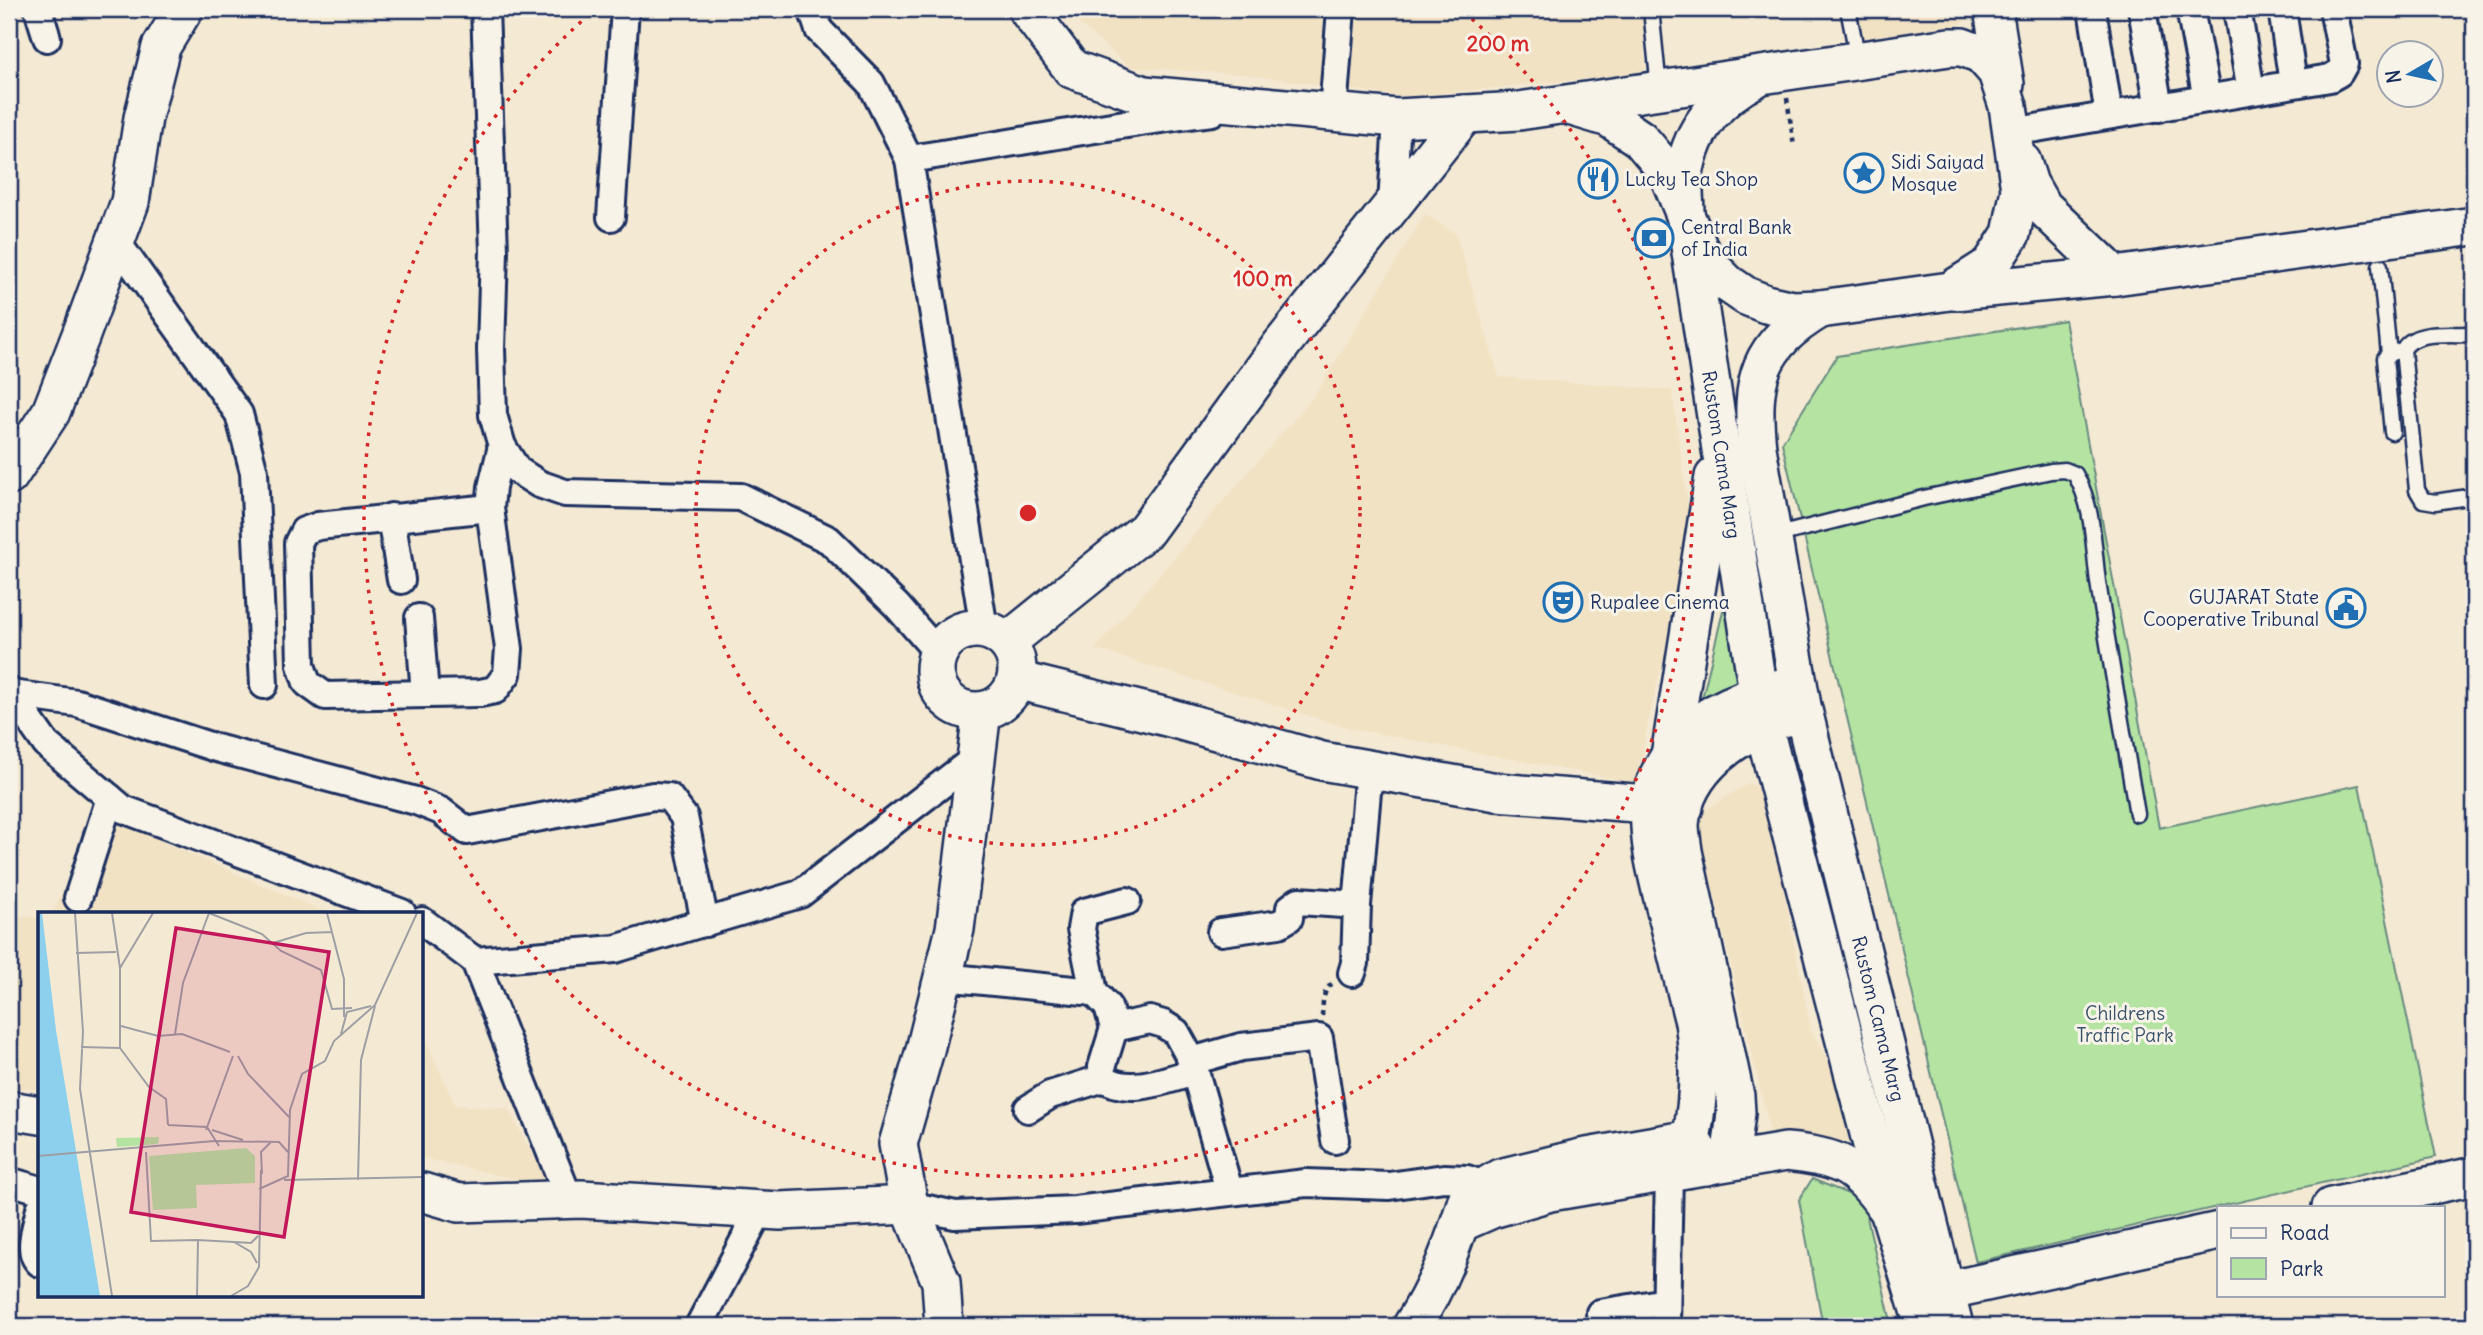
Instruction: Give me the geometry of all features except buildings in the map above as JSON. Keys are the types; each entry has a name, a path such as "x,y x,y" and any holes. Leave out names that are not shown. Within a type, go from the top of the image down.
{"street":[{"path":"38,9 47,38"},
{"path":"9,476 51,412 116,241 130,202 143,118 161,47 184,9"},
{"path":"485,9 494,251 491,349 494,415 502,446 517,470 539,484 565,493 741,497 828,540 897,606 938,653"},
{"path":"611,217 625,9"},
{"path":"812,9 819,30 871,83 909,159 995,635"},
{"path":"1027,9 1072,69 1144,95 1397,118 1519,111 1949,47 1973,50 1988,60 1997,72 2029,184 2041,205 2115,276"},
{"path":"1333,112 1341,9"},
{"path":"1949,47 1986,9"},
{"path":"1950,291 1991,265 2011,234 2020,190 1993,9"},
{"path":"2092,9 2109,115"},
{"path":"2142,9 2159,108"},
{"path":"2190,9 2207,99"},
{"path":"2237,9 2251,91"},
{"path":"2282,9 2293,83"},
{"path":"2010,119 2109,115 2330,78 2339,73 2344,64 2333,9"},
{"name":"Rustom Cama Marg","path":"1772,74 1738,87 1718,103 1696,134 1684,171 1685,213 1761,709 1890,1214 1924,1326"},
{"path":"1566,105 1609,118 1640,139 1667,171 1685,213"},
{"path":"909,159 1084,132 1130,122 1267,106"},
{"path":"995,635 1146,530 1282,344 1465,114"},
{"path":"1392,206 1397,118"},
{"name":"Rustom Cama Marg","path":"1685,213 1699,249 1711,267 1727,283 1746,296 1766,304 1793,310 1820,309"},
{"path":"1820,309 1950,291 2115,276 2474,226"},
{"path":"116,241 239,414 254,472 264,685"},
{"name":"Rustom Cama Marg","path":"1820,309 1795,324 1772,346 1759,378 1754,415 1800,697 1954,1326"},
{"path":"1670,756 1719,444"},
{"path":"490,508 318,526 304,531 298,543 302,665 307,683 325,696 495,691 507,674 509,649 490,508 502,446"},
{"path":"391,517 401,580"},
{"path":"419,618 425,694"},
{"path":"970,628 995,635 1014,653 1018,667 1011,692 1002,702 982,710 963,709 951,703 936,680 938,653 946,641 970,628"},
{"path":"1016,680 1167,717 1322,761 1497,792 1667,806 1715,756 1744,735 1761,709"},
{"path":"10,692 46,744 123,809 399,912"},
{"path":"10,692 77,703 216,748 416,801 441,811 467,831 653,796 669,797 684,817 705,923"},
{"path":"1460,1223 1492,1209 1550,1192 1669,1172 1710,1156 1736,1113 1735,1096 1683,851 1680,825 1667,806 1658,775 1688,736 1713,714 1761,709 1800,697"},
{"path":"944,1326 941,1282 909,1205 898,1144 955,929 982,710"},
{"path":"475,961 614,949 800,894 978,756"},
{"path":"1352,973 1369,769"},
{"path":"78,898 110,798"},
{"path":"1127,901 1084,912 1082,929 1094,992 1108,1007 1114,1028 1102,1067 1104,1079 1115,1086 1147,1084 1241,1047 1319,1038 1335,1140"},
{"path":"1221,932 1279,924 1289,918 1290,908 1299,901 1357,905"},
{"path":"424,923 475,961 569,1199"},
{"path":"943,977 1094,992"},
{"path":"1114,1028 1150,1020 1176,1032 1193,1066 1229,1190"},
{"path":"1028,1109 1050,1095 1104,1079"},
{"path":"9,1110 38,1115"},
{"path":"1412,1326 1426,1305 1468,1197 1500,1178 1581,1158 1786,1152 1818,1155 1847,1166 1869,1183 1890,1214"},
{"path":"1600,1313 1666,1314 1669,1172"},
{"path":"2336,1206 2474,1176"},
{"path":"424,1193 458,1203 569,1199 780,1212 909,1205 955,1214 1075,1210 1306,1183 1389,1186 1444,1178 1467,1179 1487,1186"},
{"path":"9,1181 38,1189"},
{"path":"699,1326 760,1210"},
{"path":"38,1220 32,1251 38,1261"},
{"path":"1945,1291 2217,1231"}],"lane":[{"path":"1651,9 1659,89"},
{"path":"1848,9 1858,61"},
{"path":"2380,265 2417,490 2423,500 2435,502 2474,496"},
{"path":"2392,432 2385,358 2416,337 2468,334 2474,336"},
{"path":"1772,536 1924,498 2051,471 2066,470 2075,474 2084,489 2089,508 2098,581 2137,814"}],"path":[{"path":"1772,74 1794,146"},
{"path":"1319,1038 1324,994 1328,986 1352,973"}],"shaded area":[{"path":"1062,9 1643,9 1645,73 1404,97 1242,74 1130,67"},
{"path":"1840,9 1964,9 1965,21 1934,39 1847,55"},
{"path":"1425,214 1456,234 1499,377 1672,390 1692,536 1647,728 1637,783 1349,728 1095,649 1315,395"},
{"path":"1749,783 1765,791 1811,1031 1837,1077 1859,1142 1781,1139 1770,1132 1696,816"},
{"path":"98,808 156,839 326,912 53,912"},
{"path":"9,915 38,918 38,1090 9,1087"},
{"path":"424,1035 455,1105 508,1109 550,1187 424,1158"}],"green space":[{"name":"Childrens Traffic Park","path":"2065,320 2159,828 2359,785 2436,1157 1976,1262 1782,443 1837,356"},
{"path":"1727,594 1740,691 1696,724"},
{"path":"1812,1179 1863,1200 1892,1326 1823,1326 1799,1200"}],"place":[{"name":"Sidi Saiyad Mosque","path":"1864,173"},
{"name":"Lucky Tea Shop","path":"1598,179"},
{"name":"Central Bank of India","path":"1654,238"},
{"name":"Rupalee Cinema","path":"1563,602"},
{"name":"GUJARAT State Cooperative Tribunal","path":"2346,608"}]}
